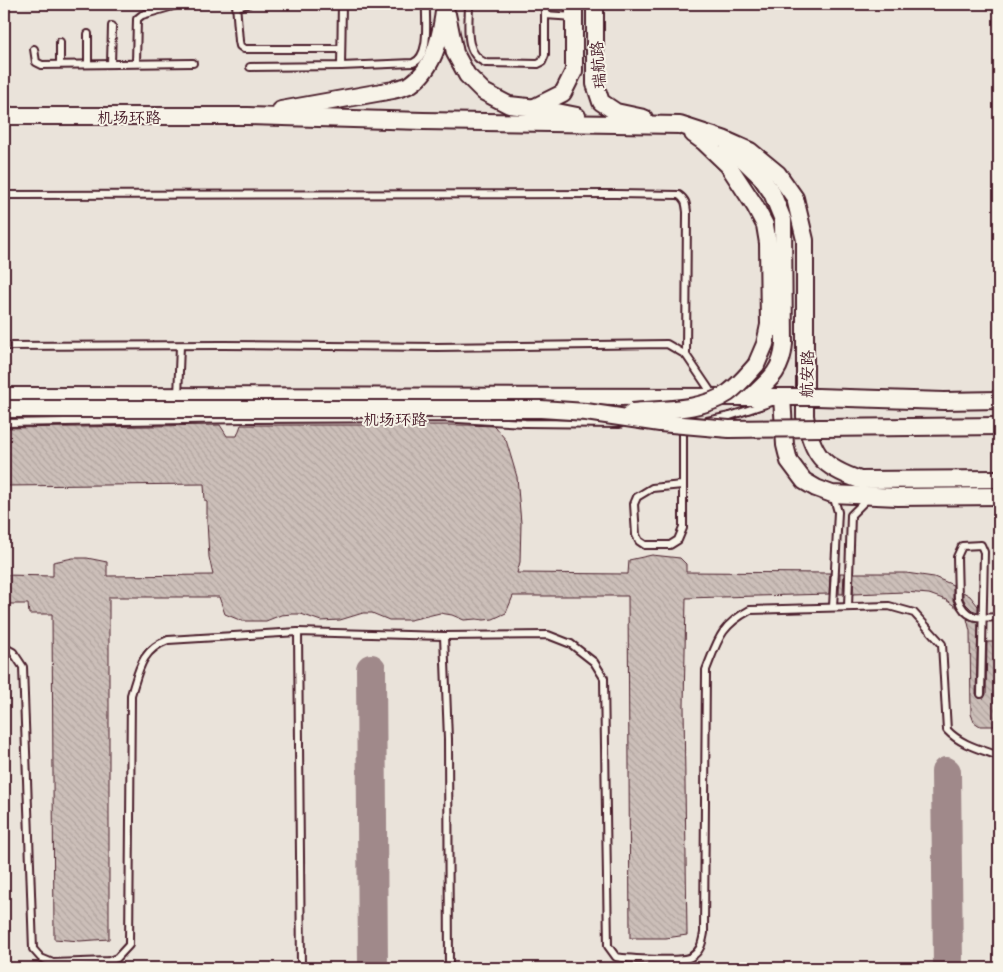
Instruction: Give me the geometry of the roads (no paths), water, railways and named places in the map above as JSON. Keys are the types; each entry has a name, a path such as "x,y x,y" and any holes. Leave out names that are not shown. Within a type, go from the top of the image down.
{"street":[{"path":"445,4 454,53 467,75 484,92 509,105 537,108 616,125"},
{"path":"248,116 393,90 410,85 424,73 433,54 440,36 445,4"},
{"name":"瑞航路","path":"595,4 595,84 601,102 616,112 680,125"},
{"name":"瑞航路","path":"537,108 563,93 574,71 574,10"},
{"path":"459,120 537,108"},
{"name":"机场环路","path":"6,116 248,116 680,125 723,139"},
{"path":"602,414 684,408 726,394 756,365 765,344 769,325 768,243 765,225 728,165 704,142 680,125"},
{"path":"723,139 761,177 772,193 783,220 783,359 776,372 752,396"},
{"name":"航安路","path":"723,139 750,151 778,174 795,198 805,240 805,416 808,434 814,448 826,465 860,480 999,479"},
{"name":"机场环路","path":"4,396 789,397"},
{"path":"789,397 944,401 999,400"},
{"name":"航安路","path":"789,397 785,445 789,461 804,481 816,488 832,494 870,496 999,496"},
{"name":"机场环路","path":"4,409 541,409 602,414"},
{"path":"602,414 660,423 729,429 999,426"}],"lane":[{"path":"136,64 137,19 142,15 180,4"},
{"path":"248,4 236,5 238,41 244,49 341,49"},
{"path":"341,66 342,4"},
{"path":"250,66 341,66 405,64 417,61 422,56 425,42 426,4"},
{"path":"469,4 470,43 476,58 486,63 538,64 542,62 545,55 545,4"},
{"path":"545,15 574,10"},
{"path":"111,64 112,26"},
{"path":"88,34 88,64"},
{"path":"60,42 60,64"},
{"path":"34,49 35,60 39,64 193,63"},
{"path":"4,195 679,195 684,198 687,212 686,355"},
{"path":"4,346 437,347 667,344 686,355 714,396"},
{"path":"178,396 180,346"},
{"name":"机场环路","path":"4,423 441,418 525,422 683,425 738,414 789,397"},
{"path":"682,486 652,488 637,497 634,504 636,535 639,541 645,545 670,544 678,540 683,528 683,425"},
{"path":"832,494 838,512 834,607"},
{"path":"848,607 851,515 870,496"},
{"path":"981,694 982,618 984,552 981,545 962,546 957,557 958,599 970,616 982,618 999,618"},
{"path":"4,647 13,652 23,667 33,949 41,958 53,963 108,961 116,958 129,945 131,695 140,666 148,653 157,645 168,640 298,632 444,636 548,635 571,644 594,662 604,678 608,946 616,957 628,960 690,958 700,949 704,933 706,670 720,634 734,618 750,610 834,607 889,606 914,613 942,644 947,730 966,744 999,756"},
{"path":"298,632 300,968"},
{"path":"444,636 448,739 450,968"}]}
